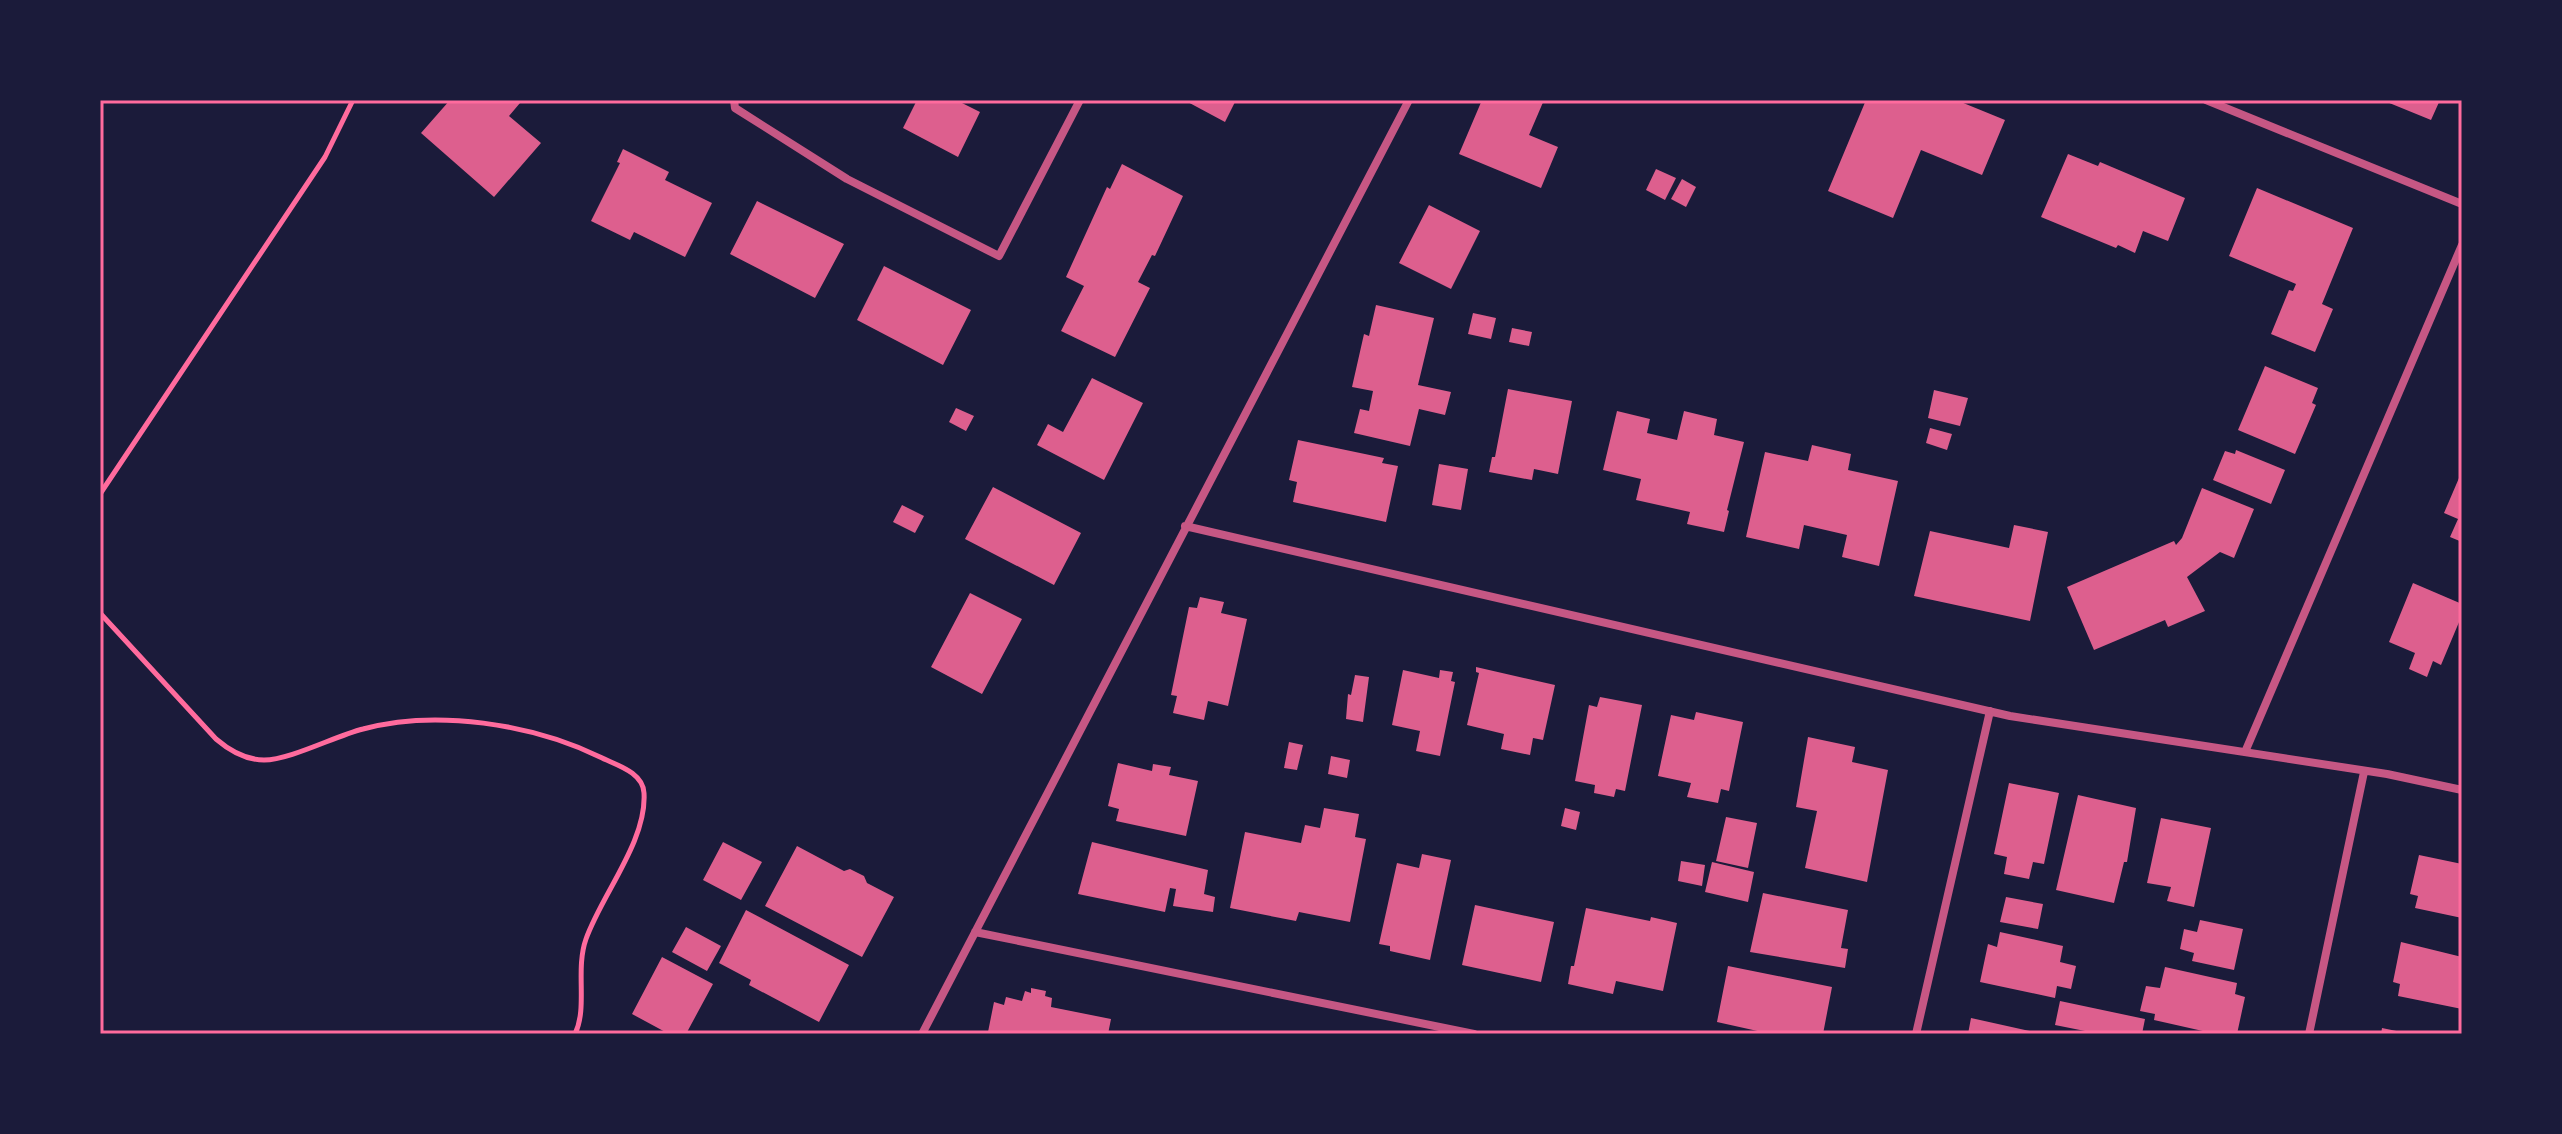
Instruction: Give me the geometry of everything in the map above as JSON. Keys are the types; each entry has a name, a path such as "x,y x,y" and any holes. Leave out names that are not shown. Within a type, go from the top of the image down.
{"street":[{"path":"734,100 735,108 847,179 999,256 1080,100"},
{"path":"922,1034 1409,100"},
{"path":"2206,100 2462,204"},
{"path":"2245,752 2462,245"},
{"path":"1185,526 1990,711 2462,790"},
{"path":"1916,1034 1990,711"},
{"path":"2309,1034 2364,772"},
{"path":"975,932 1474,1034"}],"path":[{"path":"100,494 325,157 353,100"},
{"path":"100,613 216,739 246,758 278,759 363,729 405,721 452,720 551,738 636,774 645,790 642,814 633,842 586,938 580,964 580,1024 575,1034"}],"building":[{"path":"450,100 516,100 520,103 509,116 541,143 494,197 421,133"},
{"path":"917,100 956,100 980,112 958,157 903,128"},
{"path":"1184,100 1236,100 1225,122"},
{"path":"1482,100 1544,100 1529,135 1558,147 1541,188 1459,154"},
{"path":"1866,100 1956,100 2005,120 1982,175 1921,150 1893,218 1828,191"},
{"path":"2382,100 2440,100 2431,120"},
{"path":"623,149 669,172 665,180 712,203 685,257 634,232 630,240 591,221 620,163 617,162"},
{"path":"2068,154 2098,166 2100,162 2185,198 2168,241 2143,231 2135,253 2041,217"},
{"path":"1122,164 1183,196 1155,256 1152,255 1138,282 1150,288 1115,357 1061,331 1084,286 1066,277 1107,187 1110,189"},
{"path":"1656,169 1676,178 1665,200 1646,190"},
{"path":"1682,179 1696,187 1686,207 1671,199"},
{"path":"2257,188 2353,228 2322,304 2333,309 2315,352 2271,334 2289,290 2293,291 2296,284 2229,256"},
{"path":"757,201 844,244 815,298 730,254"},
{"path":"1429,205 1480,231 1451,289 1399,263"},
{"path":"884,266 971,310 943,365 857,320"},
{"path":"1376,305 1434,318 1418,385 1451,392 1445,415 1419,409 1410,446 1354,433 1360,409 1369,411 1373,391 1352,387 1364,334 1369,336"},
{"path":"1473,313 1496,318 1491,339 1468,334"},
{"path":"1512,328 1532,332 1529,346 1509,342"},
{"path":"2265,366 2318,388 2312,403 2316,405 2295,454 2238,430"},
{"path":"1092,378 1143,403 1104,480 1037,445 1048,424 1063,432"},
{"path":"1508,389 1572,401 1558,474 1534,469 1532,480 1489,472 1492,457 1495,457"},
{"path":"1934,390 1968,398 1960,426 1928,418"},
{"path":"956,408 974,416 966,431 949,422"},
{"path":"1617,411 1650,419 1647,433 1677,440 1684,411 1717,419 1714,435 1744,442 1724,532 1687,524 1690,512 1636,500 1641,479 1603,470"},
{"path":"1930,428 1952,434 1947,450 1926,443"},
{"path":"1298,440 1384,458 1382,463 1398,466 1386,522 1293,502 1297,482 1289,480"},
{"path":"1812,445 1851,454 1848,470 1898,481 1879,566 1842,557 1847,535 1804,525 1799,549 1746,537 1765,452 1808,461"},
{"path":"2236,450 2285,470 2271,504 2213,480 2225,451 2235,454"},
{"path":"1439,464 1468,469 1461,510 1432,505"},
{"path":"2462,471 2462,542 2450,537 2458,519 2444,513"},
{"path":"993,487 1081,533 1054,585 965,539"},
{"path":"2202,488 2254,509 2234,558 2220,552 2187,577 2205,611 2168,627 2165,620 2094,650 2067,587 2174,541 2176,545 2182,538"},
{"path":"902,505 924,516 915,533 893,522"},
{"path":"2014,525 2048,532 2030,621 1914,596 1930,531 2009,548"},
{"path":"2413,583 2462,604 2462,615 2441,665 2433,661 2427,677 2409,669 2415,653 2389,642"},
{"path":"970,593 1022,619 982,694 931,667"},
{"path":"1200,597 1224,602 1221,613 1247,619 1228,706 1208,701 1204,720 1173,713 1177,696 1171,695 1189,607 1197,608"},
{"path":"1476,667 1555,685 1543,740 1533,738 1530,755 1501,749 1504,734 1467,725 1479,673"},
{"path":"1403,670 1439,678 1440,670 1453,672 1451,681 1455,682 1440,756 1416,751 1420,731 1392,725"},
{"path":"1355,675 1369,677 1363,722 1346,719 1348,694 1351,695"},
{"path":"1600,697 1642,705 1625,791 1616,789 1614,797 1594,793 1595,785 1575,781 1589,705 1597,707"},
{"path":"1696,712 1743,722 1729,791 1721,789 1718,803 1687,797 1691,783 1658,776 1671,715 1694,720"},
{"path":"1808,737 1855,747 1852,762 1888,770 1867,882 1805,868 1817,811 1796,807"},
{"path":"1289,742 1303,745 1297,770 1284,768"},
{"path":"1331,756 1350,760 1347,778 1328,774"},
{"path":"1118,763 1152,771 1153,764 1171,767 1169,775 1198,781 1186,836 1116,821 1119,809 1108,806"},
{"path":"2009,783 2059,793 2044,864 2033,862 2029,879 2004,874 2007,857 1994,854"},
{"path":"2078,795 2136,808 2127,862 2124,862 2114,903 2056,890"},
{"path":"1324,808 1359,814 1355,837 1366,839 1350,922 1299,912 1296,921 1230,908 1245,832 1301,843 1305,825 1320,828"},
{"path":"1565,808 1580,812 1576,830 1561,826"},
{"path":"1726,817 1757,823 1748,868 1716,861"},
{"path":"2161,818 2211,828 2194,907 2167,901 2171,887 2147,883"},
{"path":"723,842 762,862 741,900 703,880"},
{"path":"1092,842 1208,870 1204,894 1215,897 1213,912 1173,906 1176,889 1170,888 1165,912 1078,894"},
{"path":"797,846 844,871 850,869 864,876 867,883 894,897 862,957 765,906"},
{"path":"1422,854 1451,860 1430,960 1390,951 1390,946 1379,944 1397,863 1419,868"},
{"path":"2419,855 2462,864 2462,918 2415,908 2418,896 2410,894"},
{"path":"1681,861 1705,865 1702,886 1678,881"},
{"path":"1712,862 1754,872 1748,902 1705,892"},
{"path":"1763,893 1848,910 1841,948 1848,949 1845,968 1750,952"},
{"path":"2006,897 2043,904 2038,929 2000,922"},
{"path":"1475,905 1554,922 1541,982 1462,965"},
{"path":"1586,908 1650,921 1651,917 1677,923 1663,991 1616,981 1613,994 1568,984"},
{"path":"746,910 849,965 819,1022 749,985 751,980 719,963"},
{"path":"2200,920 2243,929 2234,970 2192,961 2194,953 2180,949 2184,929 2197,932"},
{"path":"686,927 721,946 707,971 672,952"},
{"path":"2000,932 2063,946 2060,962 2076,966 2071,989 2057,986 2055,998 1980,982 1988,944 1997,947"},
{"path":"2401,942 2462,957 2462,1009 2398,996 2400,984 2393,982"},
{"path":"662,957 713,984 686,1034 669,1034 632,1014"},
{"path":"1728,966 1832,987 1823,1034 1771,1034 1717,1022"},
{"path":"2165,967 2237,983 2235,994 2245,997 2237,1034 2216,1034 2154,1020 2155,1014 2140,1011 2146,986 2160,988"},
{"path":"1031,988 1046,991 1045,996 1052,998 1051,1007 1111,1019 1108,1034 988,1032 994,1002 1004,1005 1006,997 1022,1001 1025,991 1031,993"},
{"path":"2060,1001 2145,1019 2142,1034 2100,1034 2055,1025"},
{"path":"1971,1018 2039,1033 2039,1034 1968,1034"},
{"path":"2382,1028 2406,1033 2406,1034 2381,1034"}]}
